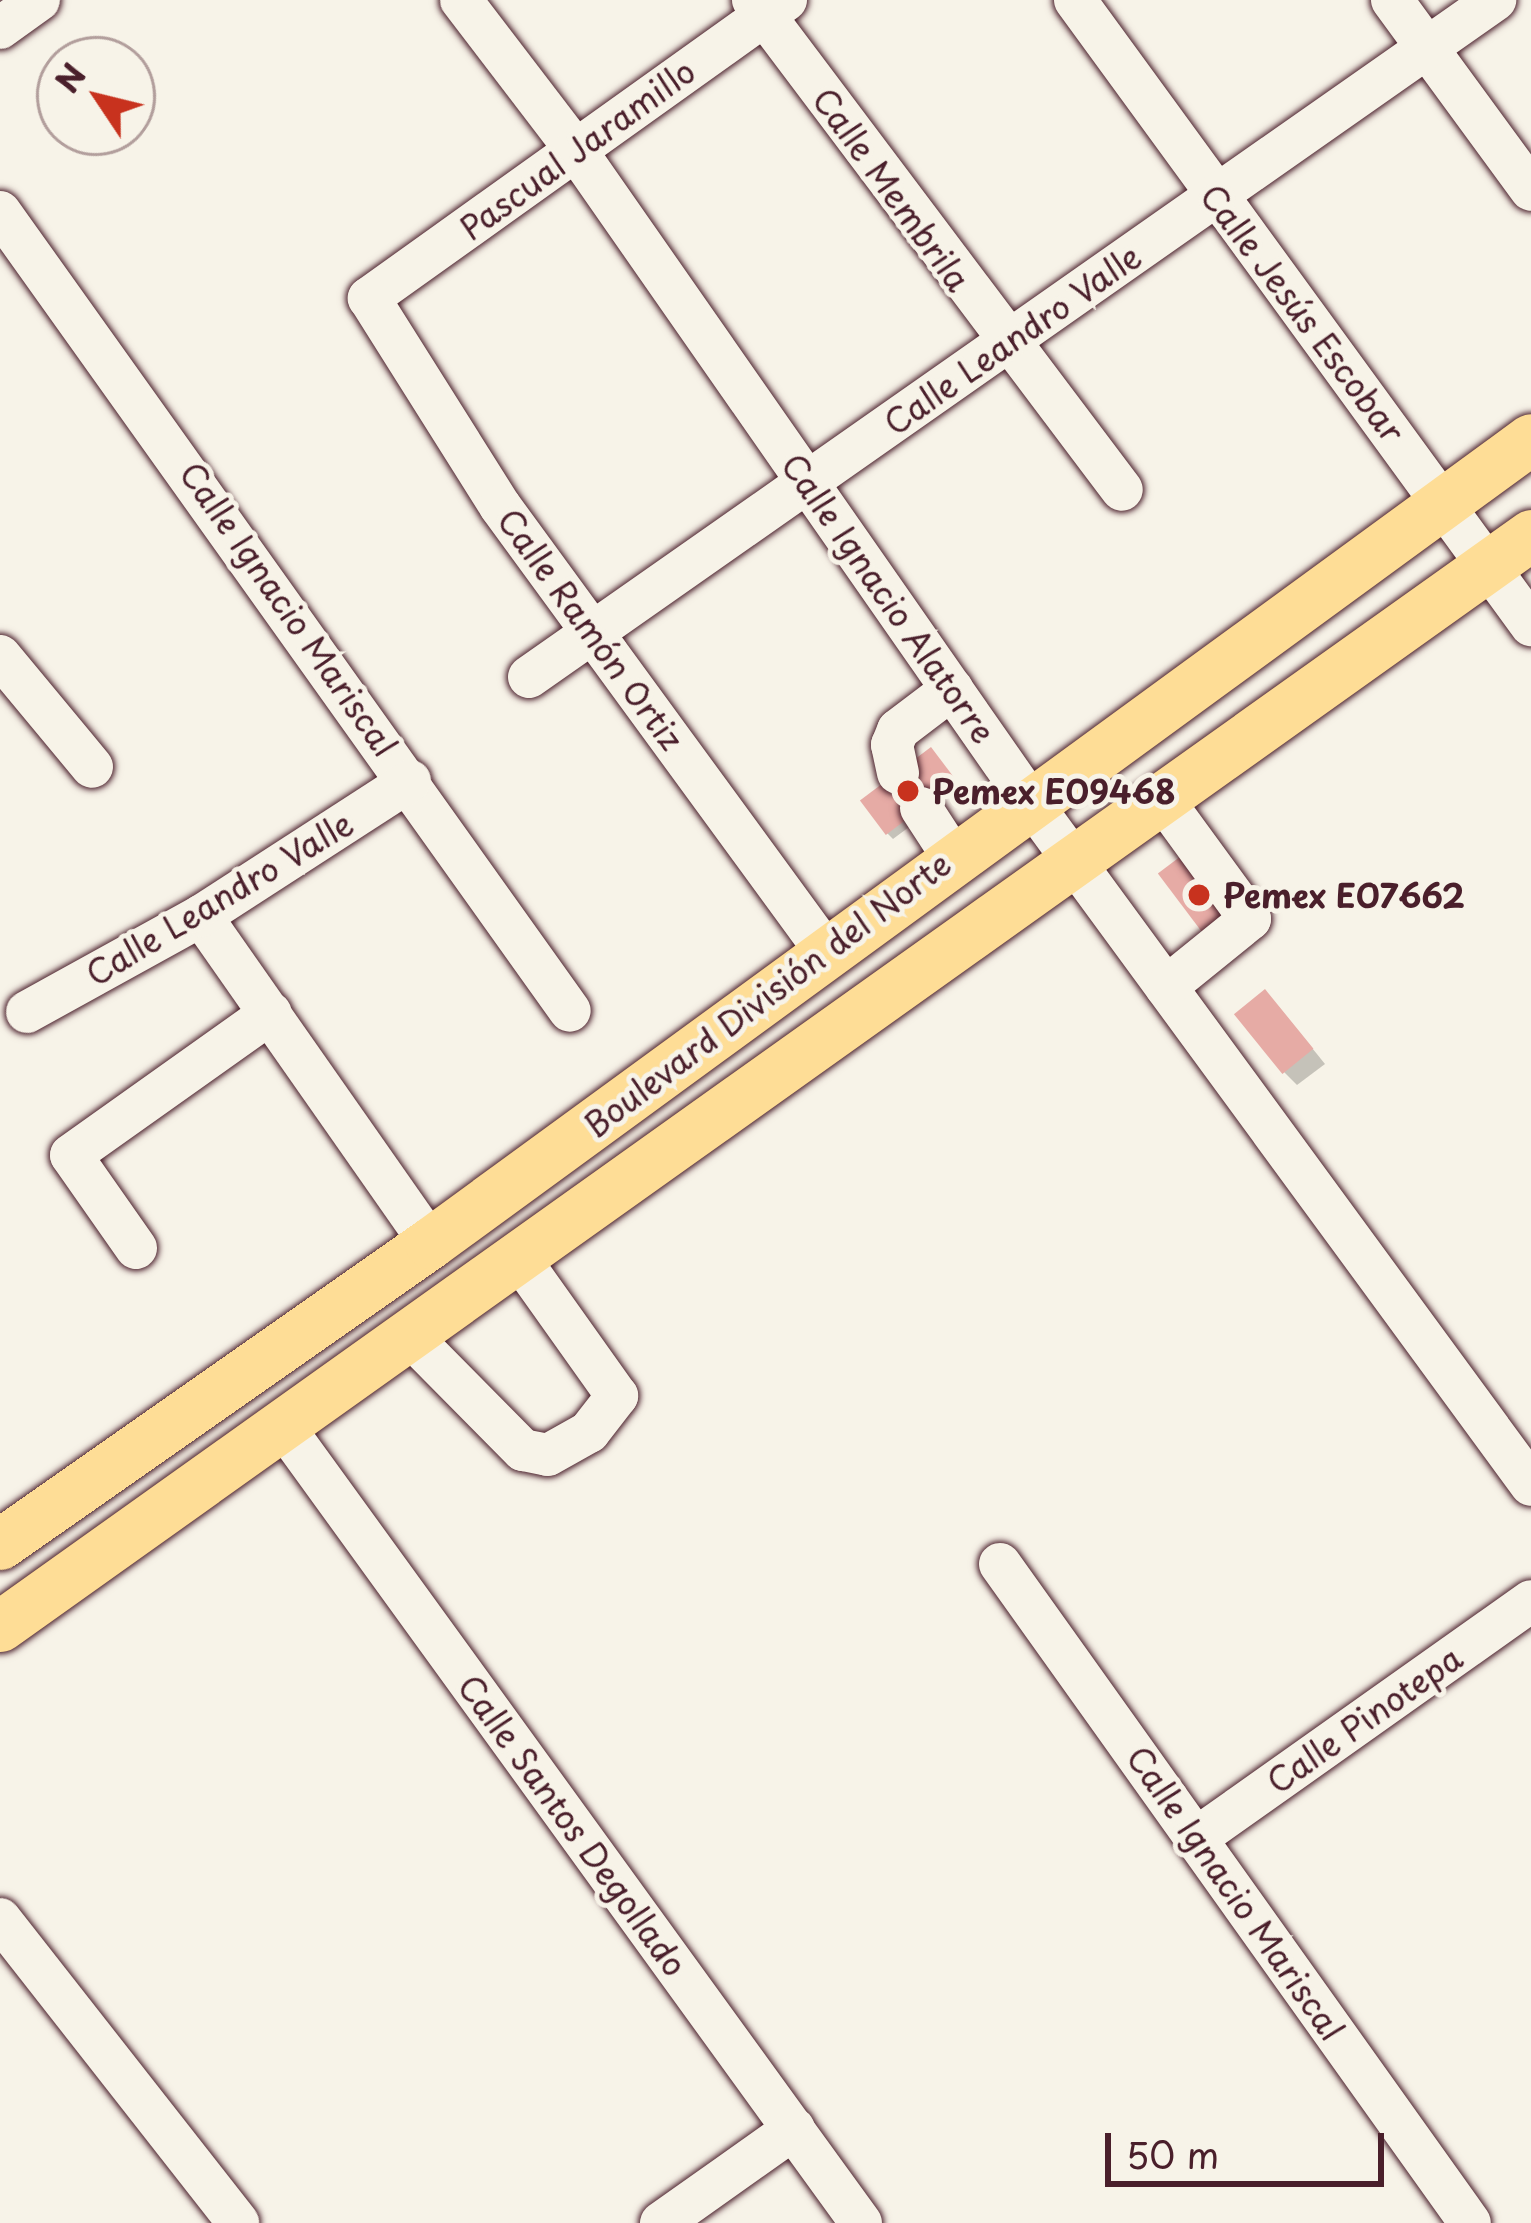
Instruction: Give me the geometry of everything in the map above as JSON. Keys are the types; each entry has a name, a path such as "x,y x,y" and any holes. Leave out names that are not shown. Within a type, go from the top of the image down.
{"main road":[{"name":"Boulevard División del Norte","path":"5,1530 430,1243 953,856 1531,439"},
{"name":"Boulevard División del Norte","path":"0,1626 1531,535"}],"street":[{"path":"0,28 39,0"},
{"name":"Calle Ignacio Alatorre","path":"461,0 575,149 1030,800 1531,1485"},
{"name":"Calle Jesús Escobar","path":"1075,0 1531,625"},
{"path":"1392,0 1531,190"},
{"name":"Calle Leandro Valle","path":"529,677 1495,0"},
{"name":"Pascual Jaramillo","path":"369,298 768,5"},
{"name":"Calle Membrila","path":"768,5 1006,344 1122,490"},
{"name":"Calle Ignacio Mariscal","path":"0,212 570,1011"},
{"name":"Calle Ramón Ortiz","path":"369,298 443,423 826,952"},
{"path":"0,656 92,767"},
{"path":"898,773 892,745 898,730 952,689"},
{"name":"Calle Leandro Valle","path":"27,1012 201,916 410,781"},
{"path":"1161,797 1250,919 1166,987"},
{"path":"921,808 953,856"},
{"path":"201,916 430,1243"},
{"path":"136,1248 71,1155 271,1013"},
{"path":"409,1335 523,1450 548,1455 589,1432 617,1396 519,1258"},
{"name":"Calle Santos Degollado","path":"284,1427 861,2223"},
{"name":"Calle Ignacio Mariscal","path":"1000,1564 1470,2223"},
{"name":"Calle Pinotepa","path":"1198,1837 1531,1600"},
{"path":"0,1919 238,2223"},
{"path":"661,2223 794,2129"}],"building":[{"name":"Pemex E09468","path":"931,747 957,781 886,835 860,801"},
{"name":"Pemex E07662","path":"1189,850 1239,916 1208,940 1158,873"},
{"path":"1265,989 1313,1049 1282,1074 1234,1014"}],"place":[{"name":"Pemex E09468","path":"908,791"},
{"name":"Pemex E07662","path":"1199,895"}]}
